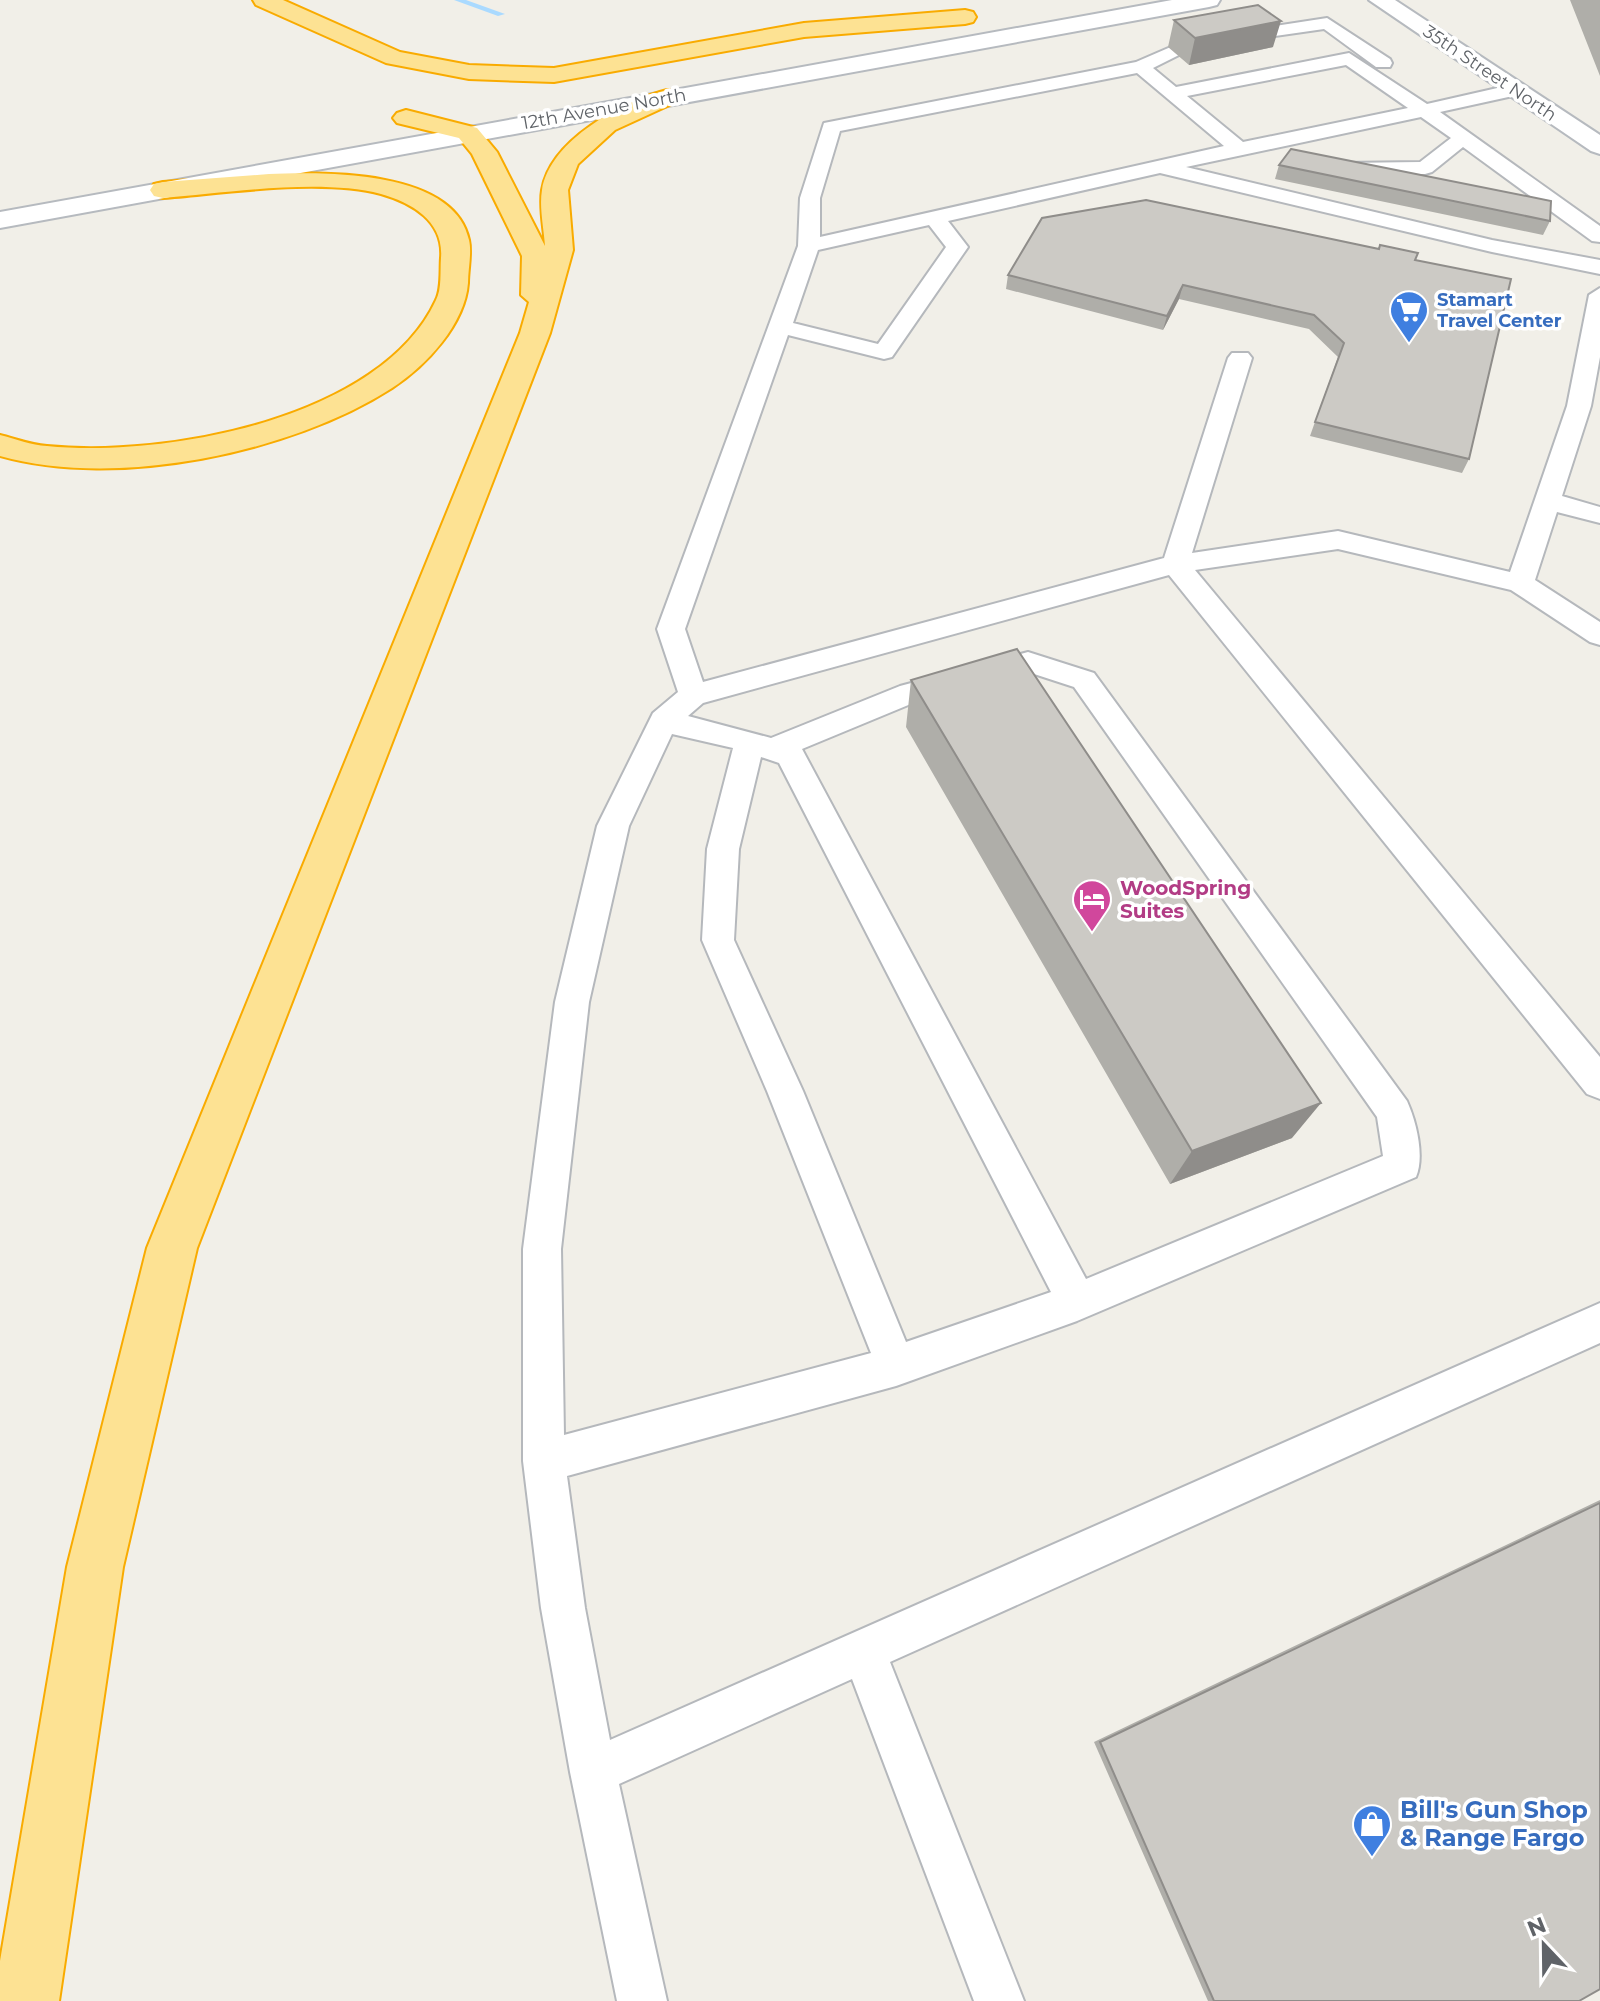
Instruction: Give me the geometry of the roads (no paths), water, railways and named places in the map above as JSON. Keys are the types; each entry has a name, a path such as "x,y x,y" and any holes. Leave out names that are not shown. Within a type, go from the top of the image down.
{"highway":[{"path":"264,0 394,58 469,72 554,75 804,30 973,15"},
{"path":"26,2001 95,1567 172,1248 535,333 559,250 555,190 566,161 606,125 667,97"},
{"path":"406,118 468,120 536,256 535,333"},
{"path":"0,445 58,458 124,458 193,451 270,432 315,417 362,392 407,362 434,333 453,299 459,264 454,234 439,215 400,193 378,185 301,181 163,190"}],"main road":[{"name":"12th Avenue North","path":"9,219 163,190 468,120 667,97 1209,0"},
{"name":"35th Street North","path":"1380,0 1600,146"},
{"name":"12th Avenue North","path":"515,98 973,15"},
{"path":"378,123 406,118"}],"lane":[{"path":"1255,34 1327,23 1390,68 1384,83"},
{"path":"693,695 671,629 809,246 810,198 831,127 1141,67 1173,51"},
{"path":"1174,93 1349,59 1600,236"},
{"path":"1141,67 1239,149"},
{"path":"809,246 1515,90"},
{"path":"1363,197 1425,168 1463,138"},
{"path":"1160,167 1313,186 1408,207 1444,224 1494,235 1600,267"},
{"path":"1408,207 1425,168"},
{"path":"1313,186 1425,168 1444,183"},
{"path":"778,326 884,352 957,247 934,218"},
{"path":"1520,583 1547,501 1589,408 1600,295"},
{"path":"1175,564 1240,358"},
{"path":"1547,501 1600,515"},
{"path":"642,2001 593,1772 563,1608 544,1461 542,1249 572,1002 613,826 663,721 693,695 1175,564 1338,540 1520,583 1600,635"},
{"path":"1175,564 1600,1083"},
{"path":"544,1461 896,1366 1077,1302 1403,1165 1394,1112 1084,680 1028,662 910,693 761,746"},
{"path":"663,721 790,755 1077,1302"},
{"path":"761,746 723,849 718,940 785,1091 896,1366"},
{"path":"593,1772 1600,1323"},
{"path":"864,1652 999,2001"}],"waterway":[{"path":"458,0 501,14"}],"place":[{"name":"Stamart Travel Center","path":"1409,344"},
{"name":"WoodSpring Suites","path":"1092,933"},
{"name":"Bill's Gun Shop & Range Fargo","path":"1372,1858"}]}
